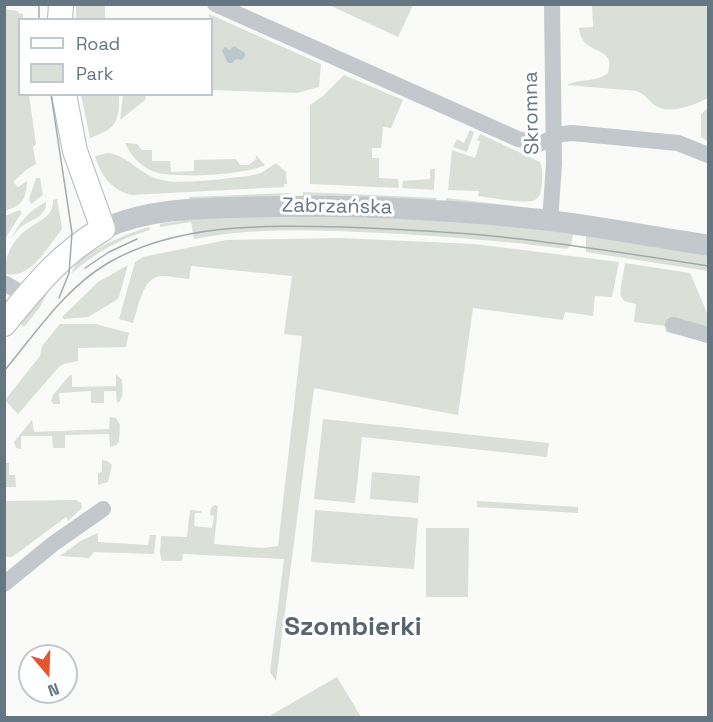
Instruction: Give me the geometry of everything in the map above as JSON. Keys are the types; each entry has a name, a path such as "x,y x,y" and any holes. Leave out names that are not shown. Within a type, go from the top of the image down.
{"main road":[{"path":"64,96 75,151 103,229"},
{"name":"Zabrzańska","path":"4,324 64,255 103,229"}],"street":[{"path":"215,4 493,129 535,144 544,144 562,134 572,133 678,143 708,154"},
{"name":"Skromna","path":"549,221 554,165 552,4"},
{"name":"Zabrzańska","path":"103,229 130,219 163,212 295,206 417,209 549,221 708,245"},
{"path":"4,283 27,296"},
{"path":"673,325 708,335"},
{"path":"4,584 53,544 103,508"}],"green space":[{"path":"413,4 398,37 329,5"},
{"path":"76,5 105,5 105,18 76,18"},
{"path":"592,5 708,5 708,98 680,108 665,109 658,107 637,91 567,85 598,78 608,73 609,60 606,56 588,46 581,37 579,28 593,27"},
{"path":"4,9 23,14 23,18 18,18 18,96 29,96 36,144 33,147 36,164 13,182 18,187 27,181 26,193 19,204 5,211"},
{"path":"209,14 321,64 319,87 297,93 213,90 213,18 209,18"},
{"path":"344,75 403,100 391,128 383,127 381,148 372,148 372,158 379,158 379,178 398,179 399,188 310,184 310,105 323,96"},
{"path":"81,96 119,96 117,119 114,124 90,138"},
{"path":"123,96 146,96 145,100 120,120"},
{"path":"708,108 707,141 701,137 701,114"},
{"path":"470,130 474,132 467,152 453,147 457,139 464,143"},
{"path":"480,134 540,162 542,181 538,197 526,202 478,196 479,191 448,190 452,150 475,158"},
{"path":"125,143 137,144 142,150 152,150 152,161 170,161 171,172 194,171 194,160 236,159 240,165 249,165 256,159 256,155 265,165 225,174 159,173 138,162"},
{"path":"108,153 121,157 151,177 178,182 249,176 261,173 276,163 286,172 287,184 284,184 284,187 131,195 112,185 100,169 95,156"},
{"path":"430,169 435,169 434,190 402,188 403,181 430,179"},
{"path":"36,178 40,178 43,195 31,204 29,199"},
{"path":"303,192 437,198 436,201 303,196"},
{"path":"289,193 288,196 189,200 189,197"},
{"path":"446,198 524,207 446,202"},
{"path":"57,199 62,229 31,267 23,272 5,274 7,256 13,245 20,235 48,215 53,206 53,200"},
{"path":"46,202 44,211 21,227 11,239 25,218"},
{"path":"19,210 22,212 5,239 5,216"},
{"path":"384,216 531,228 573,234 571,245 567,249 451,237 334,231 264,231 194,239 191,222 160,227 160,224 214,217"},
{"path":"149,227 150,230 129,237 99,253 72,273 76,265 93,251 118,238"},
{"path":"586,236 708,255 708,271 586,252"},
{"path":"339,238 475,244 619,262 612,297 595,296 593,316 565,312 563,320 473,308 458,415 314,388 276,681 270,672 284,559 183,554 182,561 162,561 160,553 161,536 187,537 190,510 202,513 195,513 194,526 212,528 214,516 210,515 214,505 218,506 214,544 262,548 278,546 302,336 284,334 292,276 191,266 189,279 161,276 149,282 133,323 119,319 135,262 143,257 226,240"},
{"path":"625,263 690,273 708,315 708,334 682,335 666,332 666,326 634,322 636,304 624,301 620,294"},
{"path":"128,265 119,297 115,301 88,317 64,319 62,317 98,282"},
{"path":"50,288 40,307 24,327 20,323"},
{"path":"60,324 96,324 129,333 126,347 78,348 78,361 63,364 58,368 18,414 5,400 40,356 42,346"},
{"path":"116,374 122,380 123,389 121,399 117,403 116,391 104,391 104,403 91,403 91,391 59,393 60,404 54,404 51,401 53,395 69,376 72,375 72,387 116,386"},
{"path":"110,417 116,418 120,425 119,442 110,447 109,434 65,435 65,448 53,448 52,436 21,436 21,449 16,448 14,442 32,420 34,432 109,429"},
{"path":"323,419 549,443 547,457 362,437 355,503 314,499"},
{"path":"102,460 112,465 108,482 98,485 98,473 102,472"},
{"path":"5,463 9,463 9,475 15,475 16,487 5,487"},
{"path":"372,472 420,476 418,503 370,499"},
{"path":"76,500 81,503 82,508 68,521 66,517 12,557 5,557 5,501"},
{"path":"477,501 578,507 578,513 477,507"},
{"path":"315,510 418,518 414,569 311,562"},
{"path":"426,528 469,528 468,597 426,597"},
{"path":"98,533 98,542 148,545 150,535 156,535 154,554 94,552 89,558 60,556 82,540"},
{"path":"337,677 361,717 272,717 271,715"}],"shaded area":[{"path":"234,46 245,53 245,56 242,60 236,59 228,63 222,51 225,47 230,50"}],"tram line":[{"path":"39,4 39,18"},
{"path":"51,96 72,233 69,273 59,298"},
{"path":"4,371 64,299 108,263 163,240 222,229 283,226 437,231 547,242 708,266"},
{"path":"85,268 109,252 137,239"}],"district":[{"name":"Szombierki","path":"353,628"}]}
